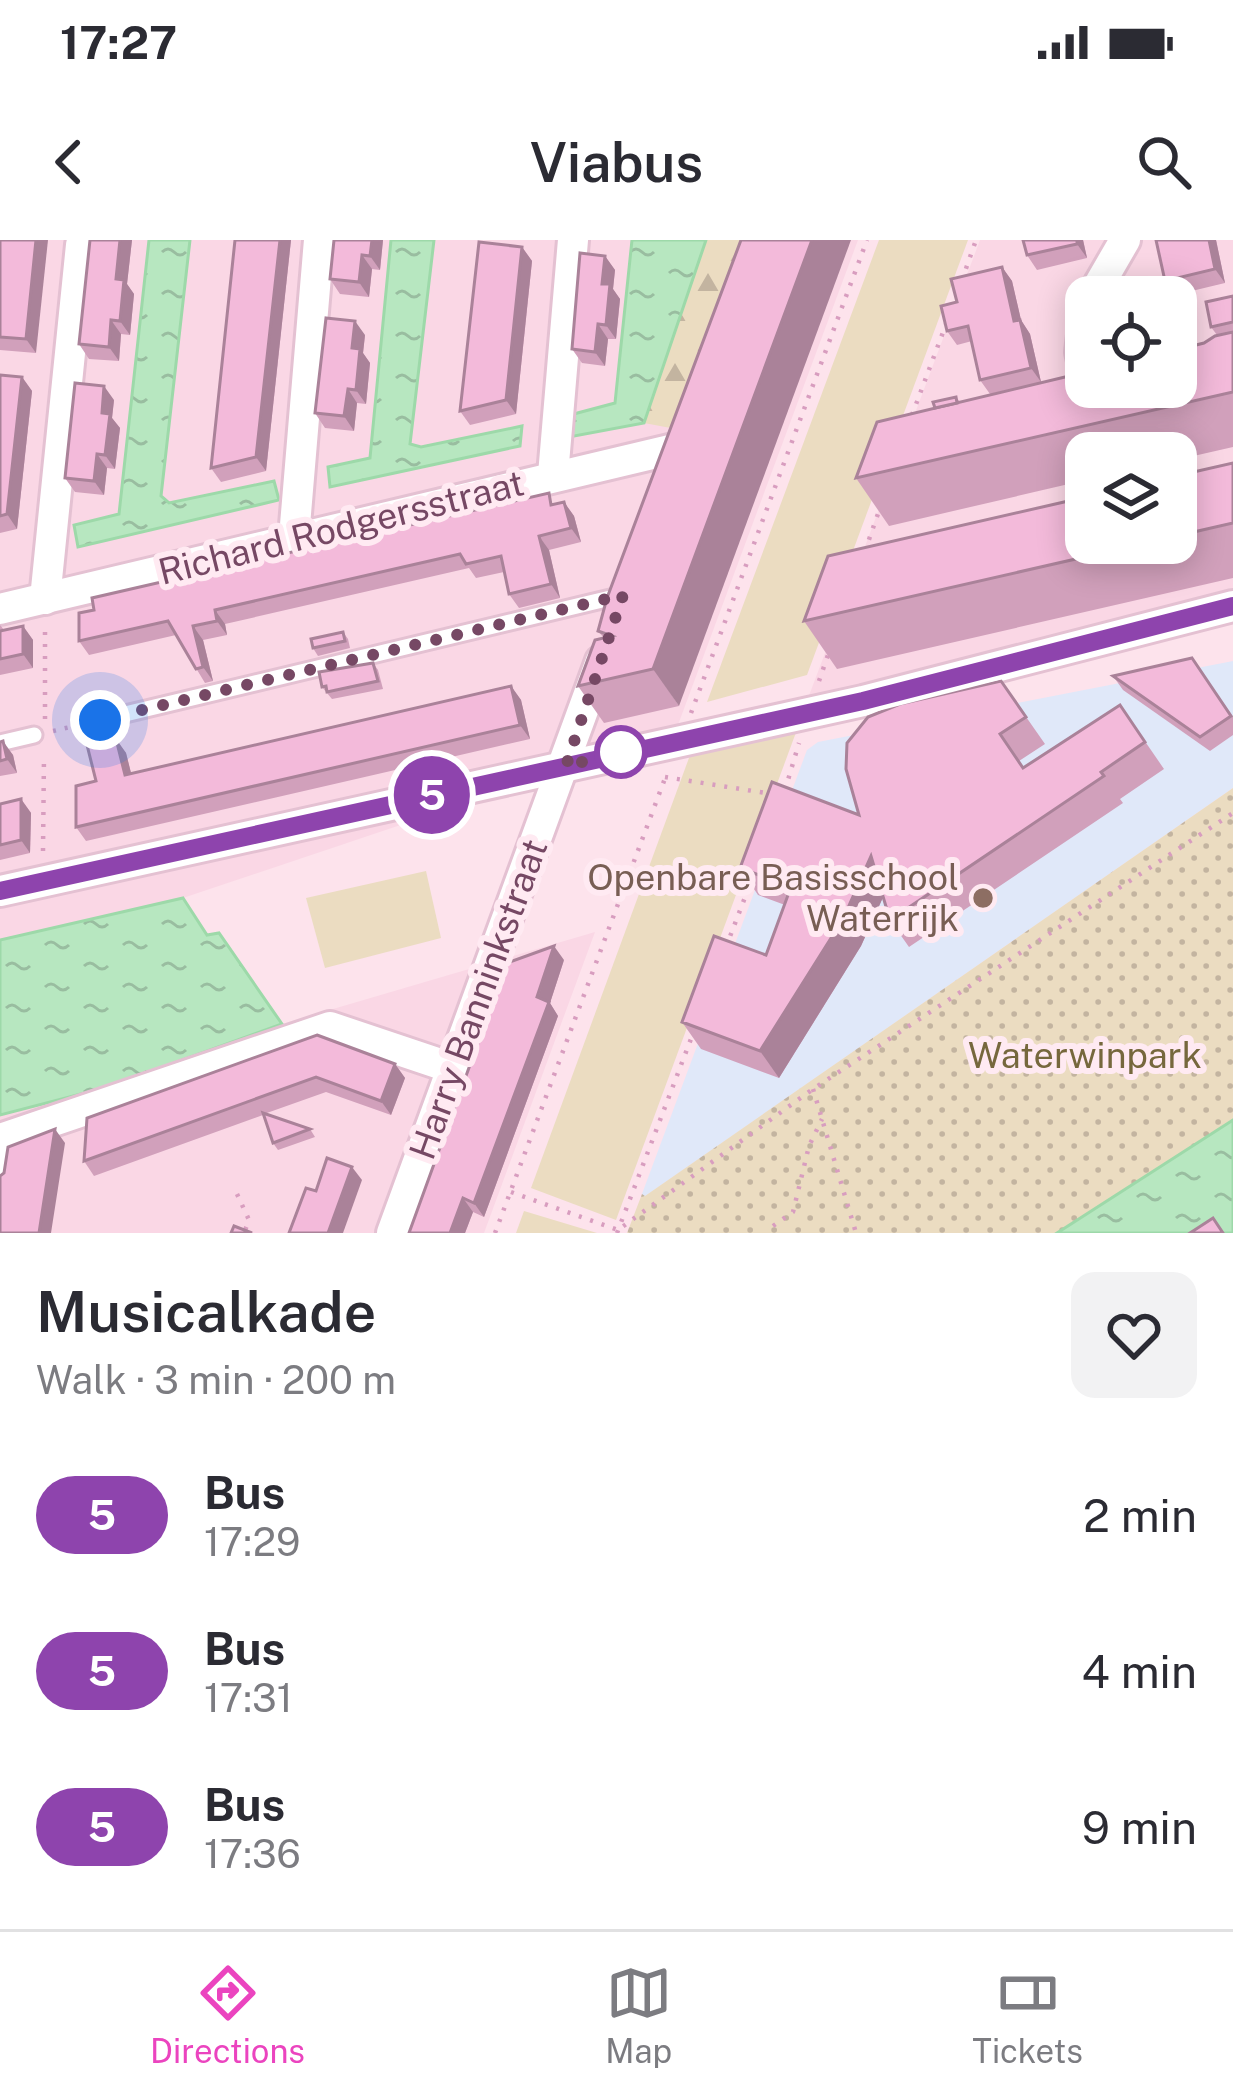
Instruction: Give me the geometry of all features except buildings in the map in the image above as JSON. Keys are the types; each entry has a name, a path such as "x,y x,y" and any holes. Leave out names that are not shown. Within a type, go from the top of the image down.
{"street":[{"path":"294,537 319,240"},
{"path":"553,475 573,240"},
{"path":"1104,276 1125,240"},
{"path":"45,599 81,245"},
{"name":"Richard Rodgersstraat","path":"0,609 553,475 686,436 665,489"},
{"name":"Harry Banninkstraat","path":"392,1233 566,766 628,585"},
{"path":"0,891 808,712 1233,606"},
{"path":"0,1178 2,1138 330,1027 452,1068"}],"lane":[{"path":"100,720 628,585"},
{"path":"0,742 40,734"}],"path":[{"path":"961,282 976,240"},
{"path":"907,431 953,304"},
{"path":"861,560 884,495"},
{"path":"665,777 784,796 831,646"},
{"path":"40,734 100,720"},
{"path":"618,1231 813,1089 1233,813"},
{"path":"726,948 759,861"},
{"path":"618,1231 701,1013"},
{"path":"813,1089 856,1233"},
{"path":"773,1226 793,1212 809,1146 822,1119"},
{"path":"495,1233 511,1192 618,1231"},
{"path":"237,1193 249,1220 244,1233"}],"shaded area":[{"path":"0,240 858,240 675,733 183,898 0,940"},
{"path":"980,240 1233,240 1233,610 807,701"},
{"path":"1233,661 1233,788 644,1197 807,750 818,742"},
{"path":"595,932 484,1233 0,1233 0,1115 108,1087 282,1024"}],"green space":[{"path":"706,240 745,240 676,429 644,423"},
{"path":"879,240 968,240 807,675 707,702"},
{"path":"798,727 616,1220 531,1188 693,747"},
{"name":"Waterwinpark","path":"1233,788 1233,1120 1057,1233 627,1233 642,1194"},
{"path":"426,871 441,938 325,968 306,898"},
{"path":"524,1211 597,1233 516,1233"}],"water":[{"path":"149,240 190,240 161,496 169,503 274,481 279,500 78,547 74,525 119,514"},
{"path":"391,240 434,240 410,444 421,447 522,426 520,446 330,487 328,467 370,458"},
{"path":"632,240 706,240 644,423 569,437 570,415 615,403"},
{"path":"183,898 207,935 219,933 282,1024 108,1087 0,1115 0,940"},
{"path":"1233,1120 1233,1233 1057,1233"}],"bus line":[{"name":"5","path":"0,891 863,701 1233,606"}],"place":[{"name":"Openbare Basisschool Waterrijk","path":"983,898"}],"route":[{"path":"100,720 623,595 566,766 627,751 621,752"}]}
